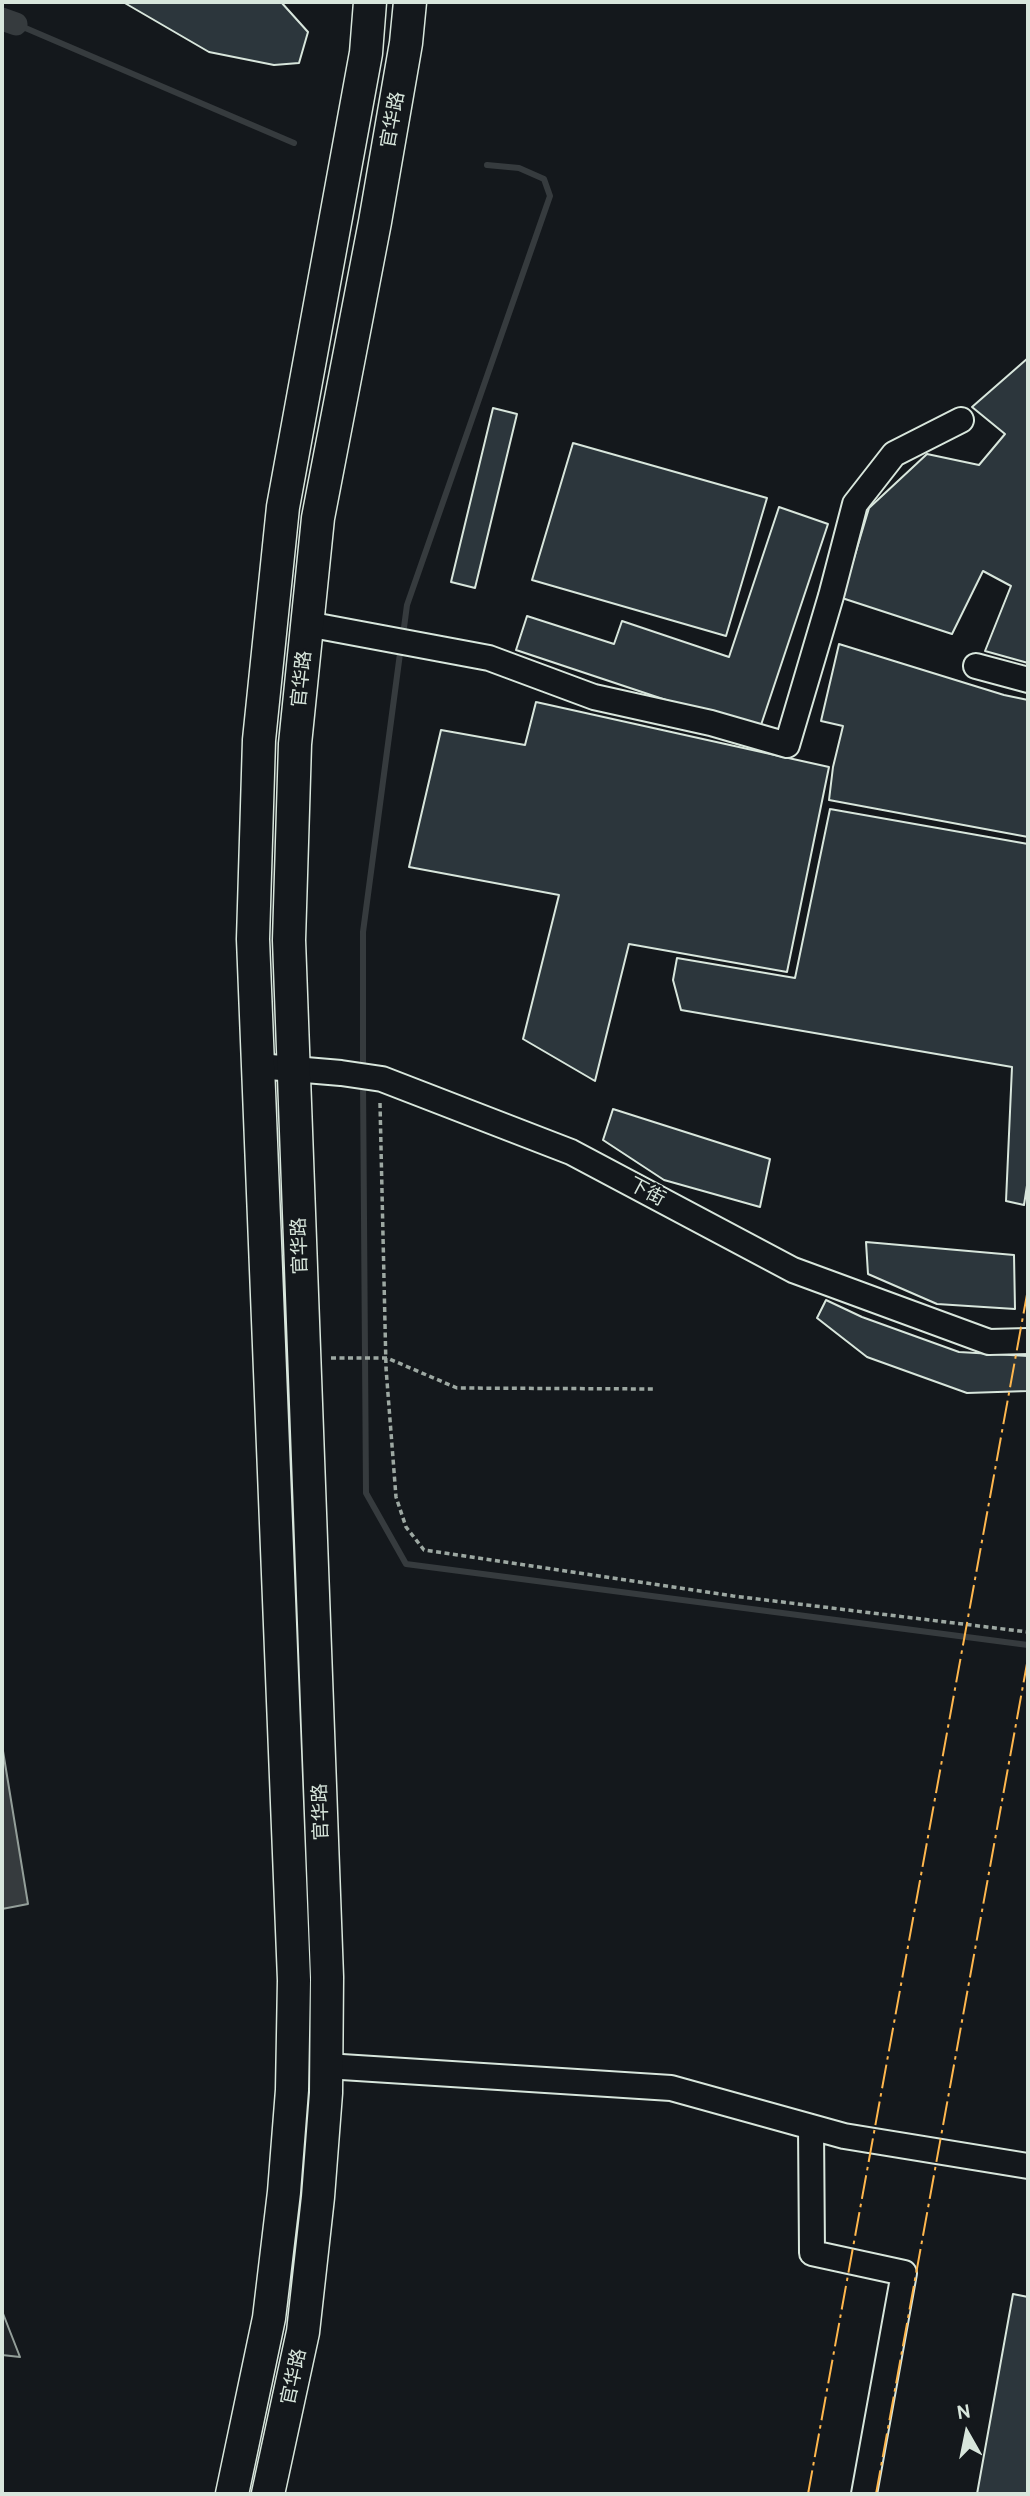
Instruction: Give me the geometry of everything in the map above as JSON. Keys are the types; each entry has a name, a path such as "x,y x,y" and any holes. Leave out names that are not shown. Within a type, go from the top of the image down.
{"main road":[{"name":"官华路","path":"268,2494 303,2332 318,2197 326,2066 326,1963 290,926 295,744 325,472 375,222 407,43 410,2"},
{"path":"407,43 421,2"},
{"name":"官华路","path":"232,2494 269,2318 284,2192 293,2062 294,1980 253,939 259,740 283,507 366,53 366,11"}],"street":[{"path":"307,624 489,658 594,697 710,723 787,745 855,504 894,454 961,420"},
{"path":"976,666 1028,680"},
{"name":"下街","path":"258,1066 382,1079 571,1152 793,1270 989,1342 1028,1337"},
{"path":"326,2066 671,2088 844,2136 1028,2165"},
{"path":"811,2127 812,2253 904,2273 864,2494"}],"path":[{"path":"382,1079 380,1099 386,1368 396,1497 406,1527 424,1550 733,1595 1028,1632"},
{"path":"304,1358 387,1358 457,1388 655,1389"}],"shaded area":[{"path":"2,1745 28,1904 2,1909"},
{"path":"2,2311 20,2357 2,2355"}],"building":[{"path":"123,2 281,2 308,32 299,63 274,65 209,52"},
{"path":"1028,358 1028,663 985,651 1011,586 983,571 952,634 842,598 869,508 927,454 979,465 1005,434 972,407"},
{"path":"493,408 517,414 475,588 451,582"},
{"path":"573,443 767,498 726,636 532,580"},
{"path":"779,507 828,524 759,731 516,650 527,616 614,644 622,621 729,657"},
{"path":"839,644 1028,700 1028,837 829,800 833,767 843,726 821,721"},
{"path":"536,702 829,767 787,972 629,944 595,1081 523,1039 559,895 409,867 441,730 525,745"},
{"path":"830,809 1028,844 1028,1179 1024,1205 1006,1201 1012,1067 681,1010 673,980 677,958 795,978"},
{"path":"613,1109 770,1159 760,1207 664,1180 603,1140"},
{"path":"866,1242 1014,1255 1015,1309 937,1304 868,1274"},
{"path":"826,1300 862,1317 959,1352 1028,1356 1028,1391 967,1393 867,1357 817,1318"},
{"path":"1013,2294 1028,2297 1028,2494 977,2494"}],"waterway":[{"path":"2,19 16,24"},
{"path":"16,24 294,143"},
{"path":"403,635 407,605 550,196 544,179 519,168 487,165"},
{"path":"363,1070 363,932 401,646"},
{"path":"363,1081 366,1493 406,1564 1028,1645"}],"power":[{"path":"808,2494 1028,1289"},
{"path":"876,2494 1028,1658"}]}
